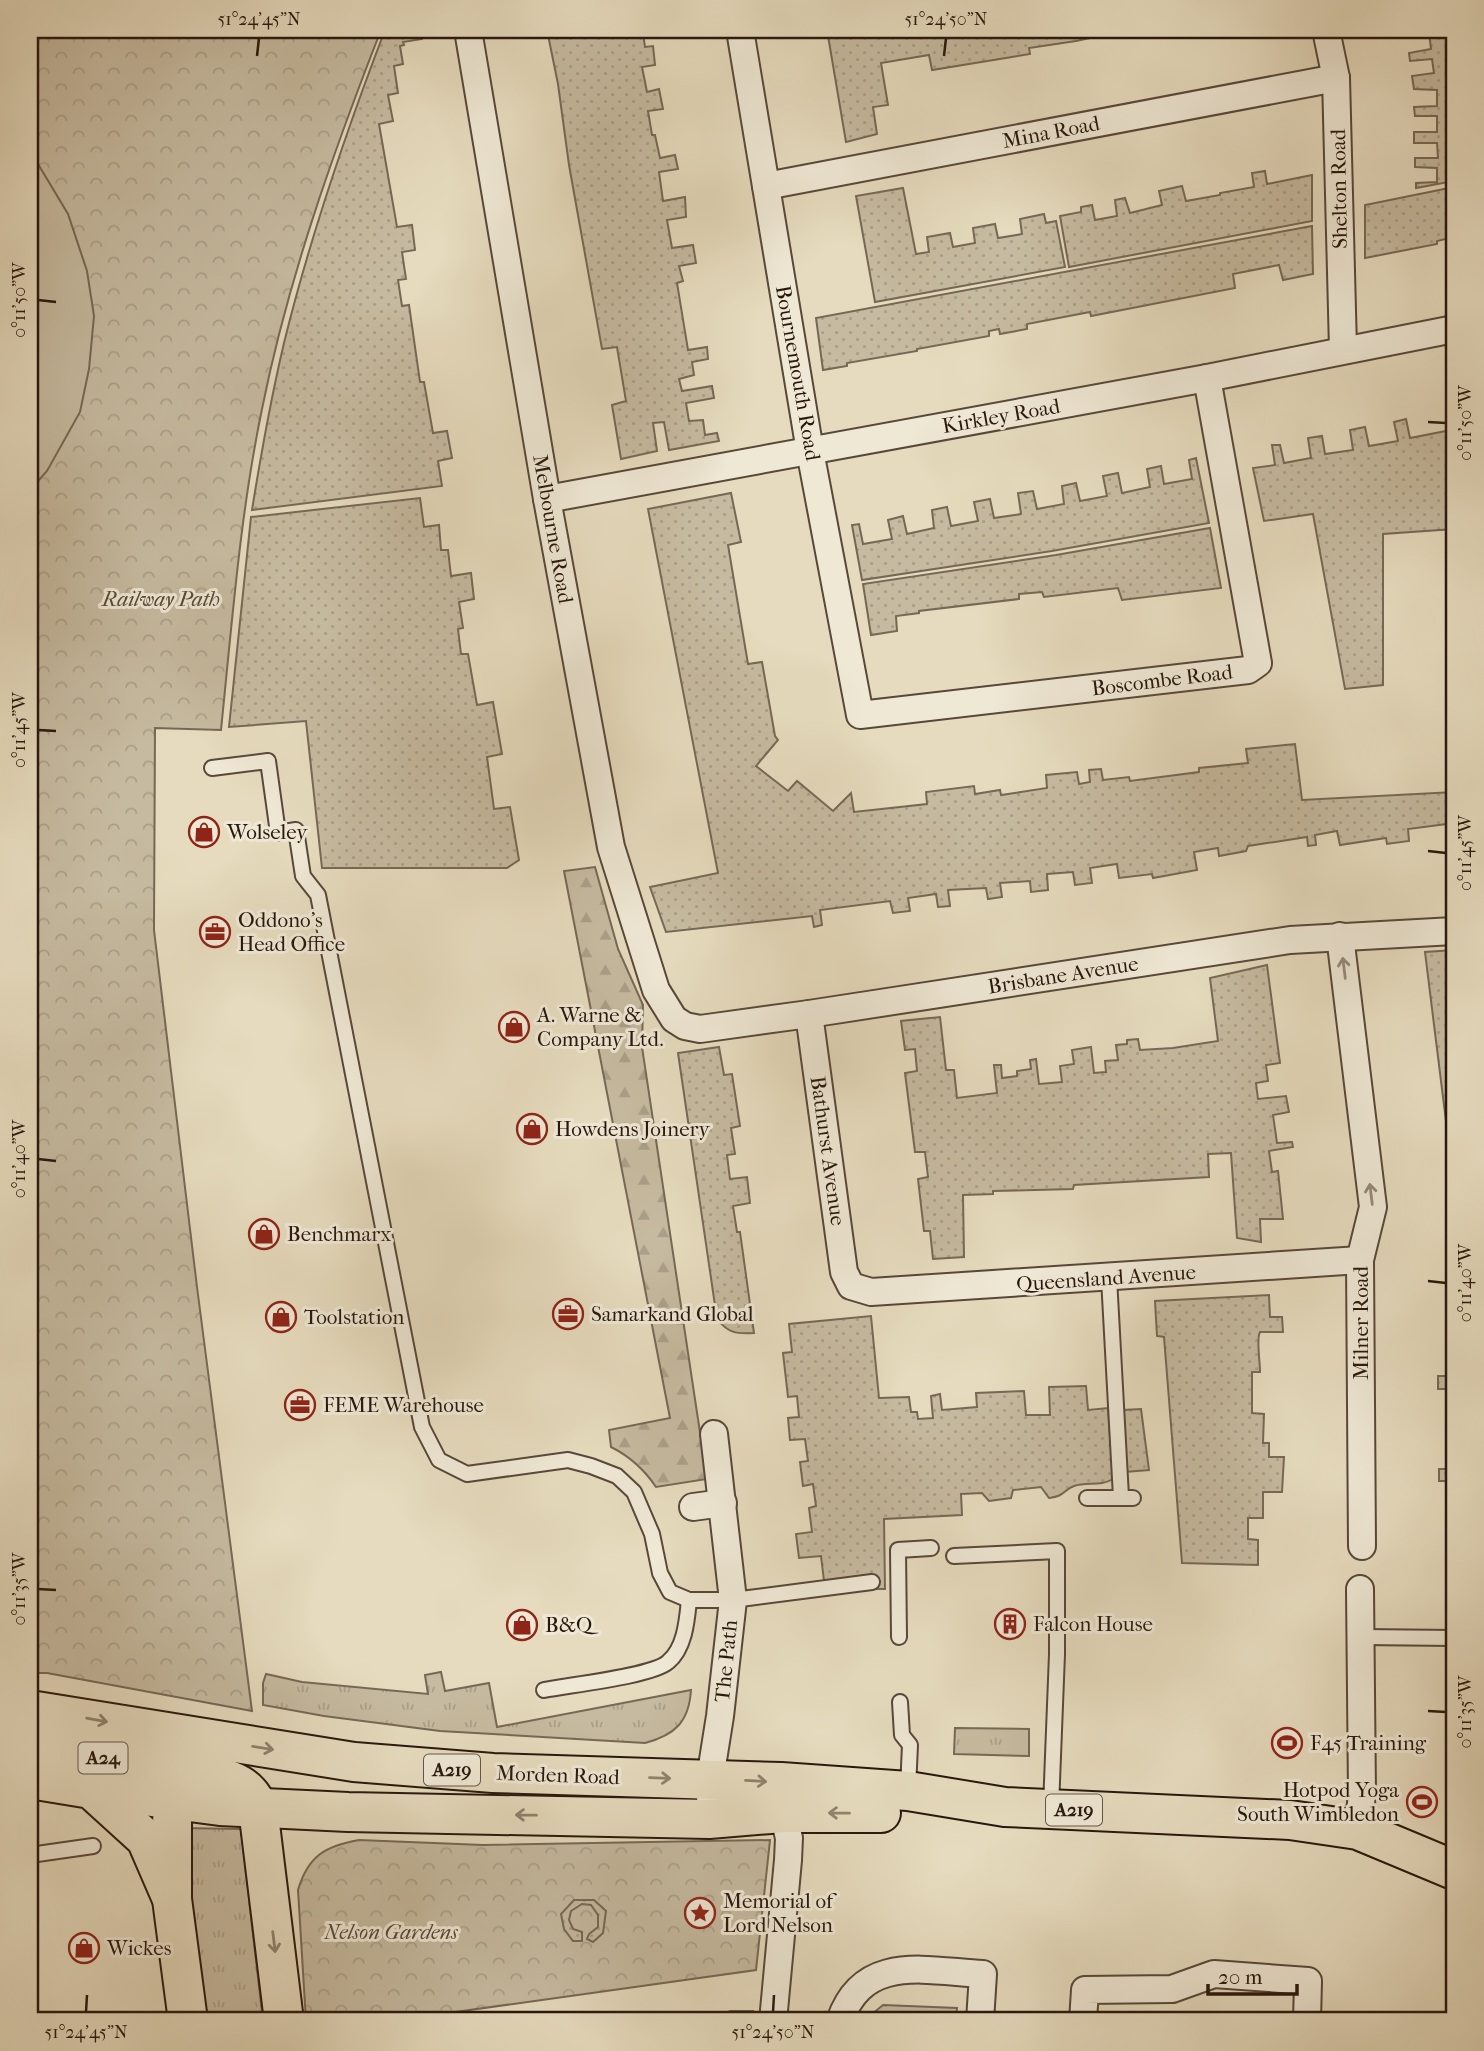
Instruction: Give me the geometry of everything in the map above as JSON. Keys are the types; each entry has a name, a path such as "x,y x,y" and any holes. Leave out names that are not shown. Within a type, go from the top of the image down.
{"main road":[{"name":"Morden Road","path":"30,1710 182,1769"},
{"name":"Morden Road","path":"30,1746 148,1766 182,1769 232,1780 246,1788 258,1808 709,1819 782,1813 908,1814 1005,1807 1290,1820 1358,1830 1454,1870"},
{"name":"Morden Road","path":"30,1779 91,1788 182,1769 354,1762 493,1773 710,1779 908,1791 1005,1807"},
{"path":"172,1899 182,1769"},
{"name":"A24","path":"91,1788 146,1839 172,1899 188,2021"},
{"path":"258,1808 284,2021"}],"street":[{"name":"Melbourne Road","path":"468,30 547,499 611,847 656,990 674,1018"},
{"name":"Bournemouth Road","path":"740,30 810,450 860,715"},
{"name":"Shelton Road","path":"1326,30 1336,78 1343,349"},
{"name":"Mina Road","path":"766,186 1336,78"},
{"name":"Kirkley Road","path":"547,499 1207,378 1454,329"},
{"name":"Boscombe Road","path":"860,715 1248,670 1258,663 1207,378"},
{"name":"Brisbane Avenue","path":"674,1018 685,1026 700,1028 809,1014 1290,940 1454,931"},
{"name":"Milner Road","path":"1340,936 1373,1207 1360,1260 1362,1546"},
{"name":"Bathurst Avenue","path":"809,1014 844,1272 851,1286"},
{"name":"Queensland Avenue","path":"851,1286 871,1292 1360,1260"},
{"name":"The Path","path":"709,1819 710,1779 733,1600 714,1434"},
{"path":"693,1507 723,1503"},
{"path":"1358,1830 1362,1794 1360,1589"},
{"path":"773,2021 789,1838 782,1813"},
{"path":"840,2021 853,1996 872,1978 896,1969 982,1974 980,2021"},
{"path":"1083,2021 1085,1990 1172,1990 1214,1974 1308,1981 1307,2021"}],"lane":[{"path":"212,768 268,761 278,833 296,830 303,876 318,895 422,1427 439,1460 467,1474 568,1460 591,1465 617,1476 634,1492 652,1534 660,1573 670,1592 689,1600 733,1600 872,1582"},
{"path":"1087,1498 1127,1498 1109,1278"},
{"path":"899,1637 898,1550 931,1548"},
{"path":"954,1556 1057,1551 1057,1654 1051,1809"},
{"path":"544,1690 648,1671 668,1663 679,1646 689,1600"},
{"path":"1361,1637 1454,1637"},
{"path":"901,1702 902,1735 910,1745 908,1791"},
{"path":"30,1855 93,1846"}],"green space":[{"name":"Railway Path","path":"30,30 381,30 313,217 273,360 248,489 221,730 155,728 154,930 252,1711 47,1673 30,1673"},
{"path":"385,30 421,30 422,39 403,42 404,45 400,46 403,64 394,66 398,93 388,95 393,121 379,124 397,227 412,225 415,250 402,252 406,279 398,280 402,306 409,305 420,382 424,382 433,433 447,431 452,458 438,461 442,486 252,510 275,384 294,303 356,107"},
{"path":"547,30 638,30 643,33 645,47 653,46 655,65 642,67 647,92 659,89 663,109 648,111 652,135 655,135 660,158 675,155 678,169 659,172 663,201 685,197 686,217 667,220 672,248 693,245 696,263 679,266 683,281 677,283 688,350 707,347 708,359 692,362 694,375 679,379 682,391 712,386 714,398 686,403 689,421 703,420 705,435 717,433 719,441 669,450 664,422 653,423 657,451 621,459 612,405 626,401 617,347 602,349"},
{"path":"827,30 1128,30 1029,48 1030,54 932,70 929,55 881,63 888,105 873,107 877,134 846,142"},
{"path":"1406,30 1454,30 1454,181 1416,188 1416,183 1437,182 1437,168 1415,167 1415,158 1438,158 1437,143 1414,143 1414,132 1437,132 1437,116 1415,116 1414,107 1437,106 1437,90 1414,89 1412,76 1434,73 1432,59 1410,61 1409,53 1431,49 1429,33 1406,35"},
{"path":"30,159 38,164 68,214 87,271 94,316 89,369 80,412 47,471 30,490"},
{"path":"1265,171 1267,184 1312,175 1312,221 1069,267 1060,216 1081,212 1081,207 1092,205 1095,220 1117,216 1115,200 1125,198 1130,213 1162,205 1159,191 1182,186 1186,201 1220,195 1254,187 1252,173"},
{"path":"1454,187 1454,237 1437,241 1437,244 1365,258 1365,205"},
{"path":"903,188 916,254 929,252 927,237 950,233 953,247 975,243 973,228 995,224 998,238 1022,234 1020,219 1044,214 1046,223 1056,221 1065,267 875,302 856,196"},
{"path":"1312,226 1313,274 1283,280 1279,265 1233,274 1235,288 1091,316 1090,312 1027,324 1027,329 1000,334 999,329 989,331 989,336 823,370 816,318"},
{"path":"1406,419 1410,438 1446,431 1454,488 1454,529 1383,534 1383,685 1345,689 1313,514 1264,521 1253,468 1275,465 1272,445 1280,445 1284,463 1311,458 1308,438 1322,436 1325,454 1353,450 1350,430 1365,427 1369,446 1398,441 1394,422"},
{"path":"1196,458 1209,523 1052,551 862,580 852,525 859,524 863,544 892,539 888,520 903,516 907,534 934,528 932,510 947,507 951,526 978,521 974,502 990,499 994,518 1021,514 1018,493 1033,491 1037,509 1064,504 1062,486 1076,483 1080,501 1107,496 1103,476 1118,473 1122,493 1150,487 1147,469 1161,466 1164,484 1192,479 1189,460"},
{"path":"731,493 741,542 728,545 748,664 762,662 775,736 778,740 756,766 788,791 797,781 833,811 851,793 854,812 927,804 926,792 974,786 975,794 1000,790 1001,795 1047,788 1046,775 1077,772 1079,784 1090,782 1089,770 1101,769 1103,780 1129,777 1130,781 1199,772 1199,768 1248,763 1246,749 1295,744 1302,800 1454,792 1454,823 1408,829 1409,841 1387,844 1386,838 1340,845 1337,831 1315,835 1316,845 1308,846 1307,837 1248,846 1246,851 1219,856 1218,848 1194,852 1197,870 1153,878 1152,874 1119,878 1117,864 1090,868 1092,883 1075,885 1073,872 1047,874 1048,890 1031,892 1030,881 1000,883 1002,897 988,899 986,888 948,890 950,906 938,907 936,894 908,898 910,911 893,913 890,901 820,910 822,925 814,927 812,916 666,932 650,887 718,873 648,509"},
{"path":"420,498 424,527 439,525 441,550 448,550 451,576 471,573 474,599 459,602 463,628 458,629 461,654 468,654 477,705 493,702 502,754 487,757 494,809 510,807 519,860 507,868 322,868 306,721 229,727 251,517"},
{"path":"1210,528 1221,588 1122,600 1118,588 1044,597 1042,592 1019,594 1019,599 896,616 897,631 871,635 863,584 1056,555"},
{"path":"595,867 618,949 643,1005 642,1047 707,1479 656,1487 636,1464 611,1447 609,1430 670,1418 564,871"},
{"path":"1454,950 1454,1186 1425,952"},
{"path":"1267,965 1280,1063 1266,1065 1268,1081 1256,1083 1258,1099 1286,1096 1289,1112 1273,1115 1277,1143 1292,1142 1293,1147 1269,1151 1272,1172 1278,1171 1283,1219 1260,1219 1261,1242 1237,1238 1231,1153 1208,1154 1209,1177 963,1195 964,1257 933,1259 930,1231 924,1231 918,1179 928,1177 925,1152 915,1152 905,1073 917,1071 915,1049 905,1050 901,1021 940,1017 946,1070 954,1070 957,1098 997,1093 994,1065 1001,1065 1002,1078 1017,1076 1017,1071 1031,1069 1030,1060 1036,1059 1039,1084 1062,1082 1060,1066 1074,1064 1072,1050 1091,1047 1094,1073 1106,1072 1105,1061 1118,1060 1116,1045 1127,1044 1127,1040 1138,1039 1140,1050 1218,1041 1210,978"},
{"path":"719,1047 724,1075 732,1074 740,1126 731,1128 735,1154 727,1155 730,1179 747,1177 750,1203 733,1206 737,1232 740,1232 754,1333 733,1332 717,1319 678,1053"},
{"path":"1269,1295 1270,1317 1282,1317 1283,1332 1260,1332 1260,1372 1252,1372 1252,1413 1264,1414 1263,1443 1269,1443 1269,1457 1284,1457 1282,1492 1263,1492 1263,1518 1248,1518 1248,1539 1258,1540 1258,1565 1182,1563 1164,1337 1157,1336 1155,1301"},
{"path":"871,1316 879,1398 909,1397 911,1412 917,1412 918,1419 933,1418 931,1396 940,1394 942,1410 977,1407 976,1393 1024,1391 1026,1415 1050,1415 1049,1387 1086,1386 1088,1410 1108,1408 1113,1479 1103,1483 1074,1486 1059,1496 1049,1498 1041,1487 1013,1490 1011,1498 989,1501 982,1493 961,1494 962,1515 884,1519 885,1589 857,1589 824,1581 821,1556 799,1558 796,1534 812,1532 809,1508 816,1506 813,1484 803,1486 800,1462 808,1461 805,1439 790,1440 788,1418 799,1417 797,1396 788,1397 783,1353 792,1352 789,1324"},
{"path":"1438,1376 1454,1376 1454,1389 1438,1389"},
{"path":"1141,1409 1149,1470 1125,1472 1123,1410"},
{"path":"1439,1469 1454,1469 1454,1633 1449,1633 1448,1626 1449,1481 1439,1481"},
{"path":"441,1672 445,1691 489,1683 497,1727 691,1690 690,1701 678,1726 665,1736 645,1743 440,1731 263,1705 263,1683 266,1674 302,1682 428,1694 425,1675"},
{"path":"955,1728 1029,1729 1029,1756 954,1754"},
{"path":"181,1828 241,1829 263,2021 205,2021"},
{"name":"Nelson Gardens","path":"359,1840 483,1845 770,1840 756,1970 391,2021 306,2021 298,1890 307,1869 320,1854 327,1849"},
{"path":"574,1900 594,1900 606,1911 603,1933 593,1942 587,1939 598,1927 598,1915 591,1905 582,1904 571,1911 569,1920 573,1929 582,1932 582,1941 573,1941 564,1929 561,1914"},
{"path":"883,2005 957,2008 956,2021 869,2021 872,2014"},
{"path":"730,2011 753,2011 752,2021 710,2021"}],"place":[{"name":"Wolseley","path":"204,832"},
{"name":"Oddono's Head Office","path":"215,932"},
{"name":"A. Warne & Company Ltd.","path":"514,1027"},
{"name":"Howdens Joinery","path":"532,1129"},
{"name":"Benchmarx","path":"264,1234"},
{"name":"Samarkand Global","path":"568,1314"},
{"name":"Toolstation","path":"281,1317"},
{"name":"FEME Warehouse","path":"300,1405"},
{"name":"Falcon House","path":"1010,1624"},
{"name":"B&Q","path":"522,1625"},
{"name":"F45 Training","path":"1287,1743"},
{"name":"Hotpod Yoga South Wimbledon","path":"1422,1802"},
{"name":"Memorial of Lord Nelson","path":"700,1913"},
{"name":"Wickes","path":"84,1948"}]}
